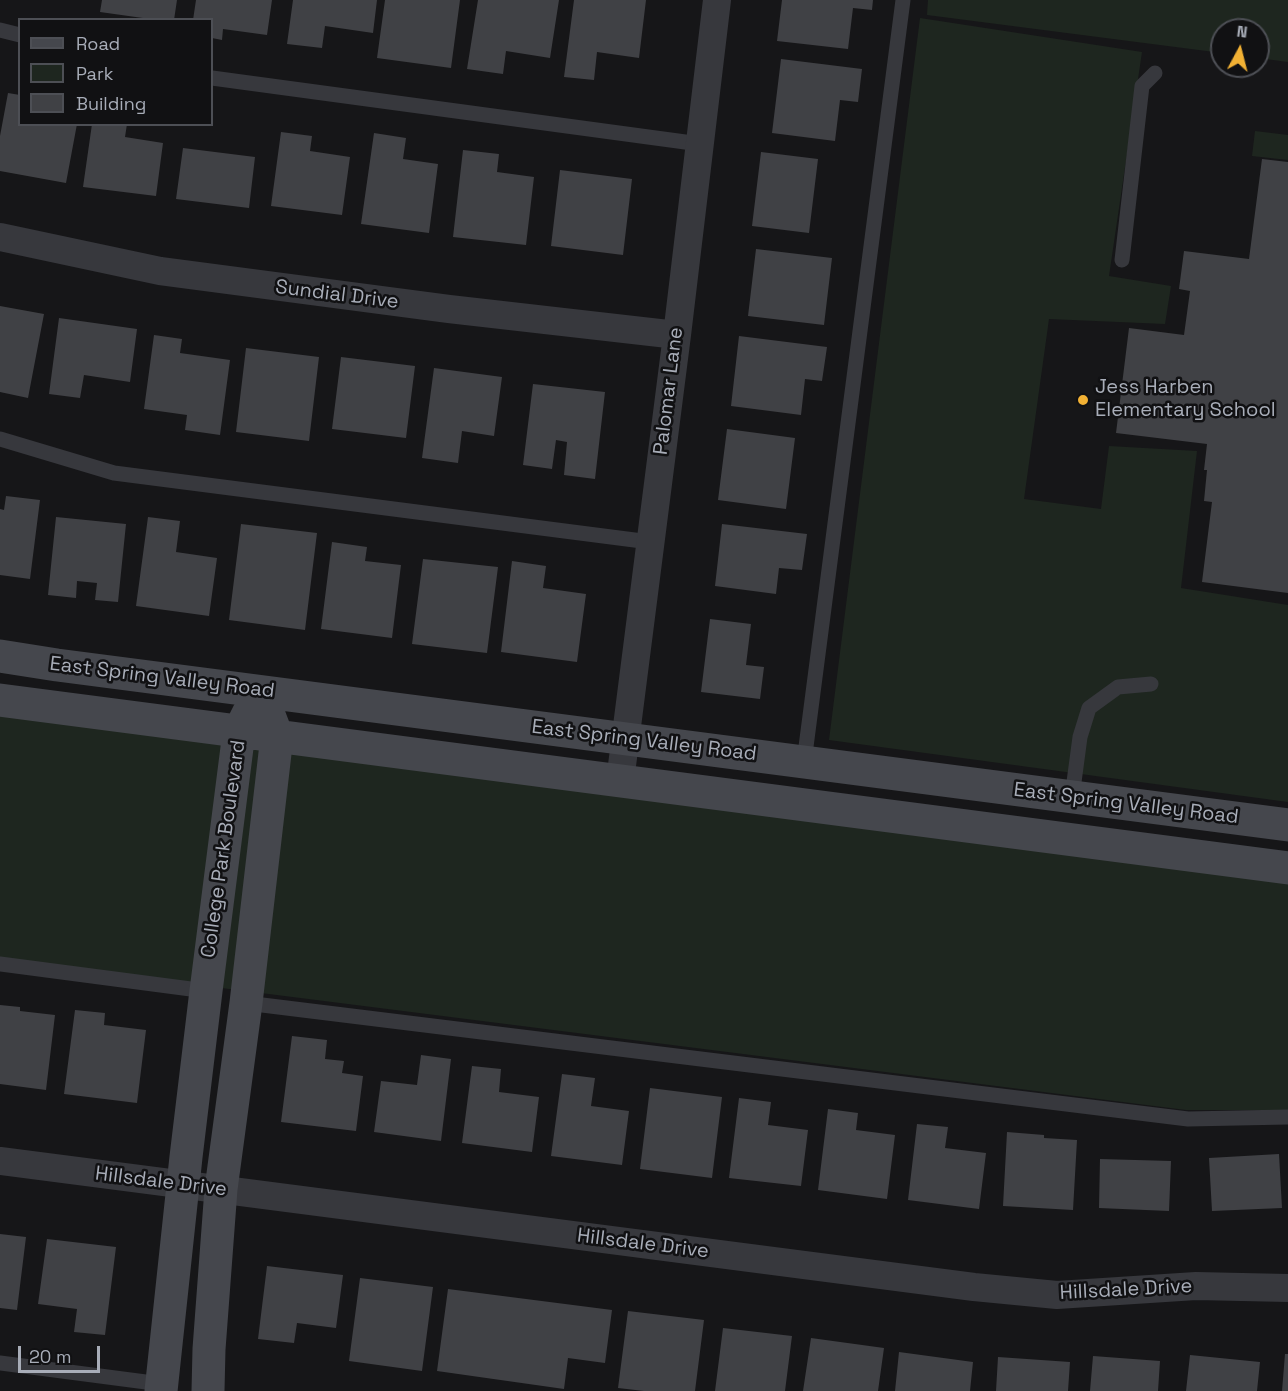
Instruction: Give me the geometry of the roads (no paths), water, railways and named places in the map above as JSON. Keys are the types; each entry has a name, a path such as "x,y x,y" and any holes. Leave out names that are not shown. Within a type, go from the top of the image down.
{"street":[{"name":"Palomar Lane","path":"620,781 717,0"},
{"name":"Sundial Drive","path":"0,237 160,272 677,335"},
{"name":"East Spring Valley Road","path":"0,656 1288,825"},
{"name":"College Park Boulevard","path":"161,1387 206,991 239,732 259,691"},
{"name":"College Park Boulevard","path":"208,1391 220,1189 246,1003 277,736 259,691"},
{"path":"0,700 1288,868"},
{"name":"Hillsdale Drive","path":"0,1161 974,1287 1057,1295 1196,1286 1288,1288"}],"lane":[{"path":"804,762 903,0"},
{"path":"0,30 18,34"},
{"path":"1122,260 1143,86 1155,73"},
{"path":"213,78 700,144"},
{"path":"0,439 114,473 650,542"},
{"path":"1072,797 1080,737 1089,708 1118,687 1151,684"},
{"path":"0,964 206,991"},
{"path":"246,1003 1188,1119 1288,1117"},
{"path":"0,1363 161,1387"}],"place":[{"name":"Jess Harben Elementary School","path":"1083,400"}]}
